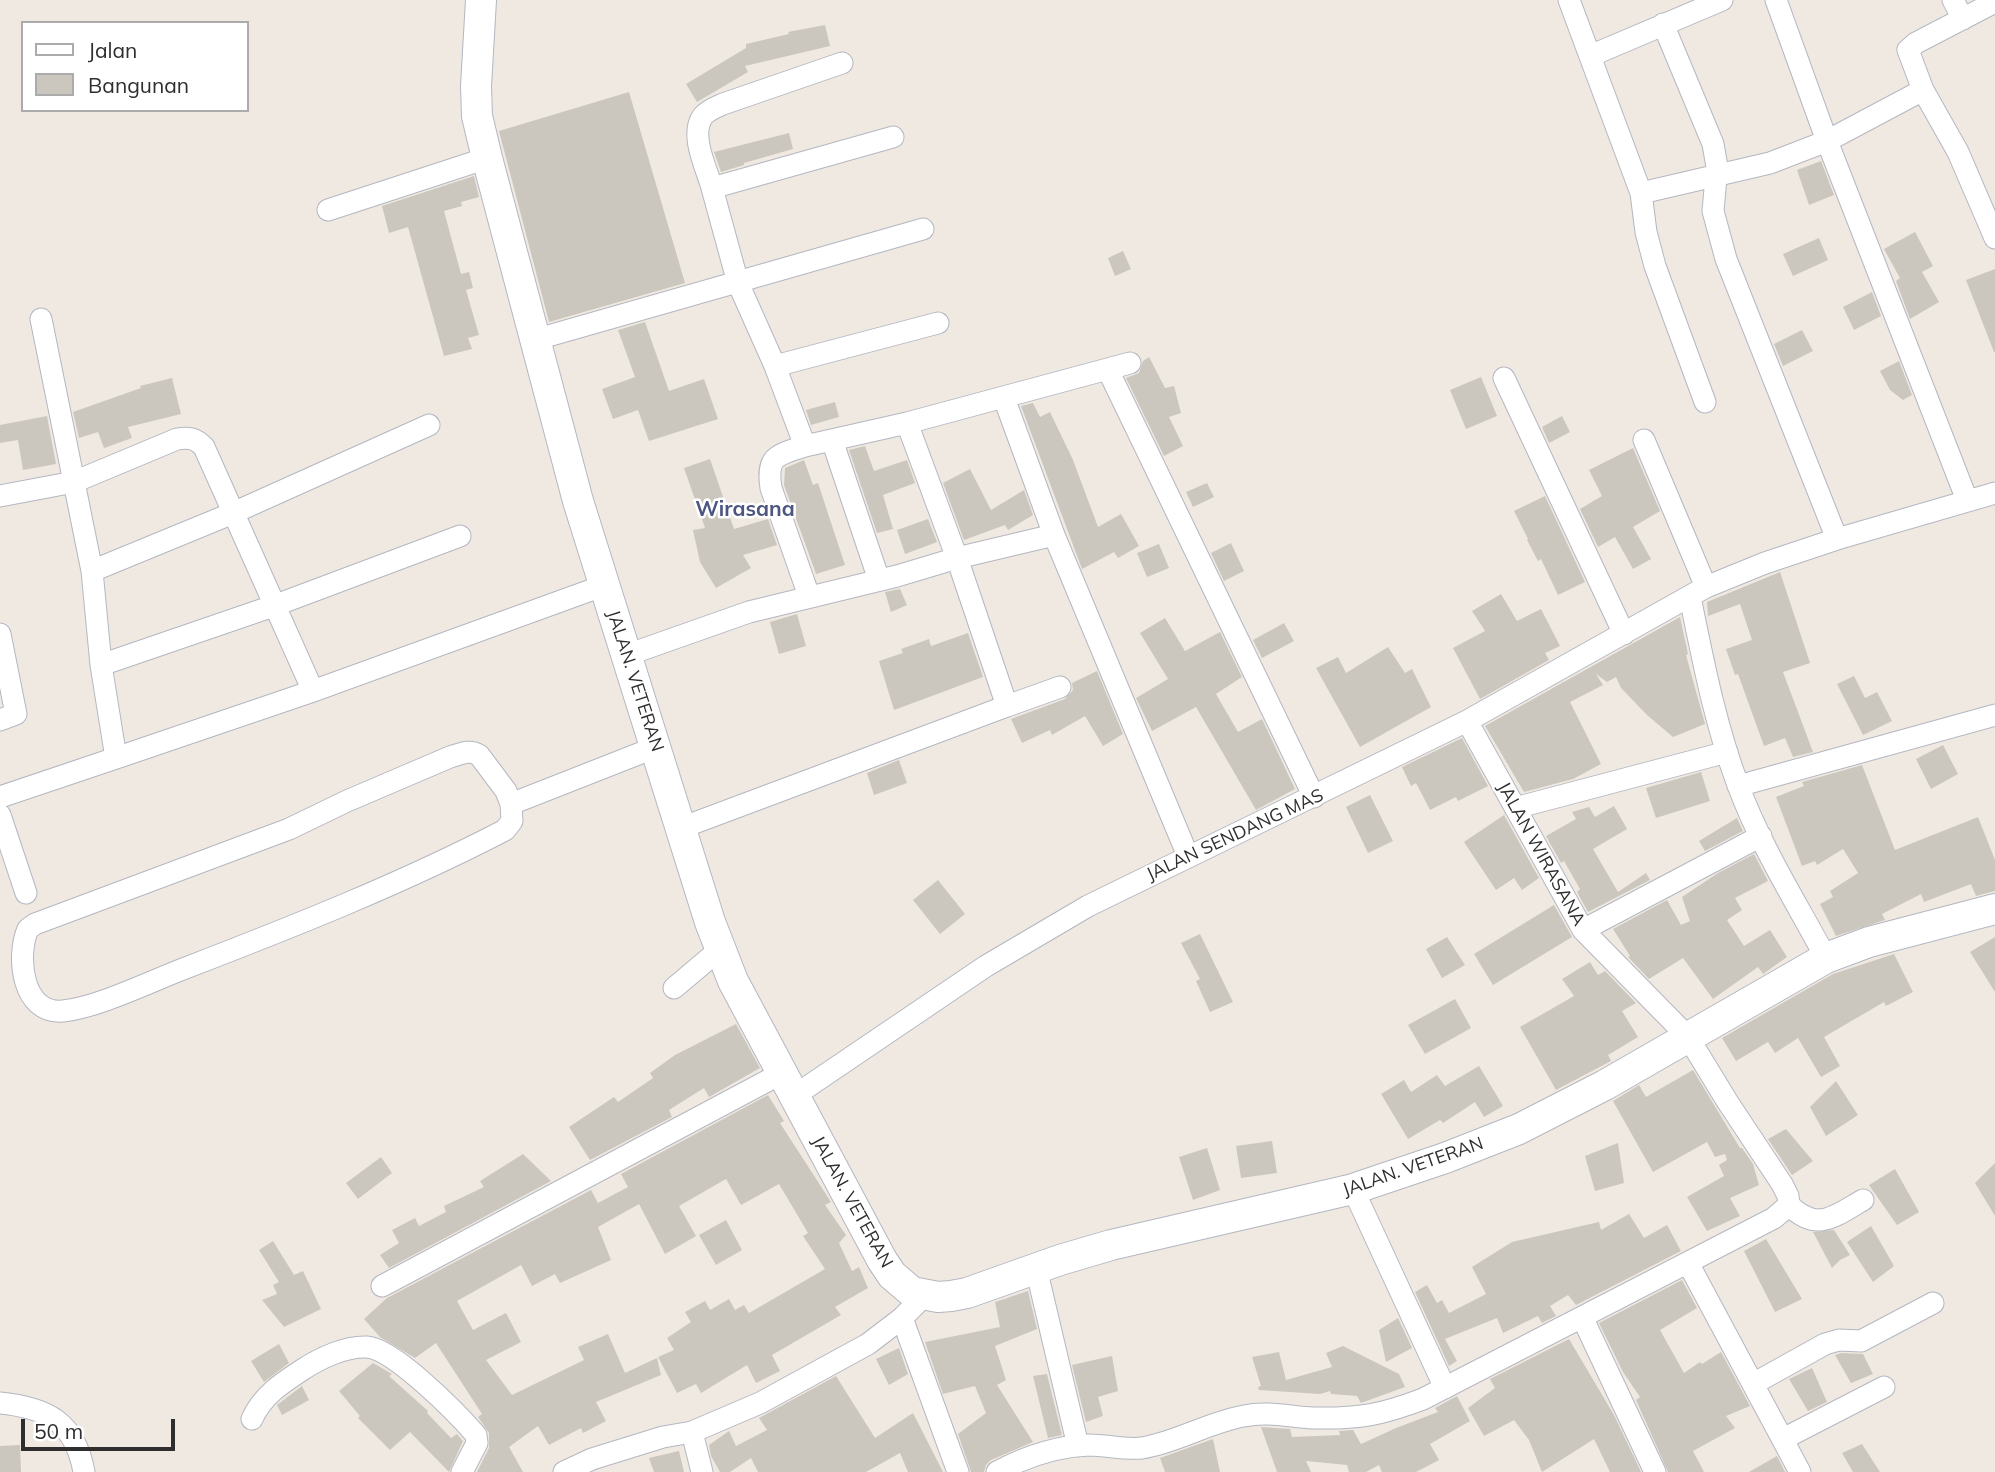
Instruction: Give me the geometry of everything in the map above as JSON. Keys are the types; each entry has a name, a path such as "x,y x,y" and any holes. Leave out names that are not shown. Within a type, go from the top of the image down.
{"street":[{"name":"JALAN. VETERAN","path":"481,0 477,116 487,158 578,501 719,950 882,1260 901,1284 912,1292 938,1297 967,1293 1111,1245 1353,1189 1445,1158 1519,1129 1605,1085 1826,958 1869,942 1995,909"},
{"path":"1569,0 1641,193 1646,232 1655,266 1705,402"},
{"path":"1590,56 1722,0"},
{"path":"1776,0 1827,141 1967,500"},
{"path":"1995,2 1958,10 1909,48 1923,90 1958,152 1995,238"},
{"path":"1663,24 1713,144 1717,167 1713,211 1726,259 1837,539"},
{"path":"805,446 775,366 738,283 697,132 702,117 708,111 842,63"},
{"path":"1641,193 1770,163 1827,141 1923,90"},
{"path":"712,188 893,136"},
{"path":"328,210 487,158"},
{"path":"534,340 923,229"},
{"path":"41,319 92,571 116,758"},
{"path":"775,366 938,323"},
{"path":"808,596 771,488 768,471 773,460 786,452 805,446 907,424 1130,363"},
{"path":"1108,370 1314,797"},
{"path":"1504,378 1624,634"},
{"path":"1004,398 1054,536 1188,856"},
{"path":"907,424 957,558 1007,706"},
{"path":"92,571 233,513 429,425"},
{"path":"0,496 74,482 177,439 189,437 204,447 313,691"},
{"path":"832,440 879,580"},
{"path":"1644,440 1698,592 1703,663 1738,786 1761,836 1826,958"},
{"name":"JALAN SENDANG MAS","path":"382,1286 788,1085 1088,906 1467,721 1698,592 1765,563 1837,539 1995,493"},
{"path":"102,665 276,605 460,536"},
{"path":"627,655 749,612 957,558 1054,536"},
{"path":"0,797 313,691 605,585"},
{"path":"0,634 16,714 0,720"},
{"path":"681,828 1060,687"},
{"path":"1738,786 1995,715"},
{"name":"JALAN WIRASANA","path":"1467,721 1583,930 1688,1037 1782,1184 1789,1205"},
{"path":"512,804 656,747"},
{"path":"473,752 479,755 506,791 512,804 512,821 509,827 480,843 399,881 267,936 98,1002 63,1011 48,1010 37,1003 26,983 22,950 28,929 35,924 278,834 347,801 457,755 473,752"},
{"path":"1515,808 1727,752"},
{"path":"0,815 26,893"},
{"path":"1583,930 1761,836"},
{"path":"674,988 719,950"},
{"path":"1353,1189 1445,1388"},
{"path":"997,1472 1050,1450 1078,1446 1141,1448 1218,1421 1247,1415 1311,1418 1375,1416 1423,1399 1583,1319 1774,1219 1789,1205 1799,1216 1811,1221 1824,1220 1863,1200"},
{"path":"1688,1263 1800,1472"},
{"path":"1036,1268 1078,1446"},
{"path":"564,1472 592,1459 663,1437 692,1432 760,1403 868,1344 902,1318 925,1295"},
{"path":"1753,1384 1825,1344 1839,1340 1861,1341 1933,1303"},
{"path":"902,1318 958,1472"},
{"path":"1583,1319 1655,1472"},
{"path":"252,1419 265,1397 310,1365 344,1350 366,1347 381,1350 415,1376 476,1435 477,1443 462,1472"},
{"path":"1783,1440 1884,1387"},
{"path":"0,1402 27,1405 60,1422 80,1451 84,1472"},
{"path":"692,1432 702,1472"}],"building":[{"path":"825,25 830,46 745,66 748,72 697,102 686,84 746,48 746,44"},
{"path":"629,92 685,283 549,322 499,131"},
{"path":"789,133 793,149 721,172 714,152"},
{"path":"1821,161 1834,195 1809,205 1797,170"},
{"path":"474,176 479,197 444,211 461,274 469,272 473,288 466,290 479,335 468,338 472,349 444,356 408,227 389,233 382,206"},
{"path":"1915,232 1933,266 1922,272 1939,302 1910,319 1896,281 1900,278 1884,249"},
{"path":"1819,238 1828,260 1793,276 1783,254"},
{"path":"1123,251 1131,269 1115,276 1108,258"},
{"path":"1995,269 1995,352 1994,352 1966,280"},
{"path":"1872,292 1881,316 1854,330 1843,307"},
{"path":"645,322 669,391 704,379 718,419 649,441 638,410 613,419 602,389 635,377 618,330"},
{"path":"1802,330 1813,351 1783,366 1774,344"},
{"path":"1149,357 1165,388 1174,386 1181,413 1169,417 1183,446 1164,456 1126,378 1139,373 1143,361"},
{"path":"1899,361 1912,395 1903,400 1890,390 1880,371"},
{"path":"1481,377 1497,416 1466,429 1450,390"},
{"path":"172,378 181,414 128,427 132,438 104,448 98,432 79,438 73,412 141,388 140,386"},
{"path":"835,402 839,417 811,425 806,410"},
{"path":"1033,403 1040,417 1050,412 1073,460 1098,527 1121,514 1139,546 1118,558 1114,552 1082,569 1021,406"},
{"path":"47,416 56,464 23,470 18,440 0,443 0,425"},
{"path":"1562,416 1570,432 1549,443 1542,427"},
{"path":"865,446 874,471 907,460 915,483 883,495 893,529 877,533 849,450"},
{"path":"1633,448 1660,511 1633,527 1651,559 1633,569 1615,537 1598,547 1580,509 1602,496 1589,470"},
{"path":"710,459 734,529 768,519 777,545 743,555 751,568 716,588 700,562 693,530 705,528 684,468"},
{"path":"804,460 813,485 818,483 845,565 816,574 784,485 785,468"},
{"path":"970,469 991,510 1024,490 1033,515 1008,530 1005,525 964,540 943,483"},
{"path":"1207,483 1214,497 1193,507 1186,492"},
{"path":"1545,496 1585,582 1558,595 1514,511"},
{"path":"928,519 937,542 905,554 897,530"},
{"path":"1231,543 1244,571 1224,581 1211,553"},
{"path":"1159,544 1169,568 1147,577 1137,553"},
{"path":"1780,572 1810,663 1783,672 1813,752 1793,757 1785,738 1764,746 1738,674 1735,675 1726,649 1752,640 1740,604 1708,616 1707,602"},
{"path":"900,589 907,605 891,612 885,592"},
{"path":"1501,594 1517,621 1541,609 1560,646 1545,653 1549,660 1480,699 1453,648 1485,631 1472,611"},
{"path":"797,614 806,646 779,654 770,622"},
{"path":"1680,617 1688,654 1686,655 1705,724 1673,737 1621,688 1616,677 1607,682 1596,674 1603,685 1570,702 1601,764 1573,779 1524,792 1485,726"},
{"path":"1165,618 1185,651 1220,632 1242,677 1216,694 1238,732 1262,719 1295,789 1256,810 1196,707 1152,731 1136,698 1168,679 1140,633"},
{"path":"1284,623 1294,641 1262,658 1253,640"},
{"path":"968,633 983,677 894,710 879,661 903,653 901,649 929,639 931,646"},
{"path":"1388,647 1405,673 1412,669 1431,707 1360,747 1316,668 1338,657 1346,673"},
{"path":"1097,671 1123,734 1103,746 1085,716 1052,735 1050,730 1022,743 1011,719 1065,699 1073,690 1072,683"},
{"path":"1854,676 1865,698 1877,692 1892,721 1863,735 1837,684"},
{"path":"1462,738 1488,786 1458,801 1456,797 1430,810 1416,783 1411,786 1402,767"},
{"path":"1943,745 1958,774 1931,789 1916,759"},
{"path":"899,760 907,783 874,795 867,773"},
{"path":"1862,765 1895,850 1978,817 1995,860 1995,891 1976,896 1971,884 1924,902 1921,894 1882,914 1885,920 1836,936 1820,904 1833,897 1830,891 1858,873 1843,849 1817,865 1815,861 1802,866 1776,797 1804,786 1802,782"},
{"path":"1701,772 1710,801 1656,818 1646,788"},
{"path":"1370,795 1393,841 1368,853 1346,807"},
{"path":"1614,806 1627,829 1593,849 1618,892 1646,873 1650,880 1588,912 1577,892 1580,889 1546,836 1576,819 1572,812 1589,807 1595,817"},
{"path":"1504,815 1539,878 1522,890 1514,878 1496,890 1464,842"},
{"path":"1737,818 1743,831 1705,851 1699,841"},
{"path":"1754,854 1768,881 1735,898 1742,910 1727,920 1744,946 1770,930 1787,957 1763,974 1758,967 1713,999 1683,958 1649,979 1628,957 1630,956 1613,929 1667,900 1681,925 1690,921 1682,897 1718,873"},
{"path":"938,880 965,914 940,934 913,900"},
{"path":"1554,905 1572,937 1493,985 1474,954"},
{"path":"1200,934 1233,1002 1210,1012 1196,981 1200,979 1181,943"},
{"path":"1447,937 1465,965 1442,978 1426,949"},
{"path":"1995,937 1995,992 1970,952"},
{"path":"1894,954 1913,992 1886,1006 1884,1002 1824,1037 1840,1066 1821,1077 1798,1038 1775,1053 1768,1042 1736,1061 1722,1038 1833,974"},
{"path":"1590,962 1598,975 1605,971 1636,1003 1622,1011 1638,1037 1608,1055 1611,1061 1556,1090 1520,1027 1574,996 1562,979"},
{"path":"1455,999 1471,1028 1425,1054 1408,1025"},
{"path":"736,1024 760,1068 709,1097 704,1088 669,1110 672,1117 590,1160 569,1127 614,1097 618,1102 653,1078 650,1073 675,1055"},
{"path":"1479,1066 1503,1106 1484,1117 1475,1102 1443,1123 1440,1120 1408,1139 1381,1094 1404,1080 1411,1092 1437,1075 1445,1086"},
{"path":"1693,1070 1740,1148 1753,1164 1759,1185 1730,1198 1740,1216 1707,1231 1687,1197 1724,1176 1719,1165 1727,1160 1725,1154 1715,1157 1707,1142 1653,1172 1613,1101 1639,1085 1646,1097"},
{"path":"1836,1081 1858,1115 1826,1136 1810,1107"},
{"path":"768,1095 784,1121 780,1123 831,1202 825,1205 846,1235 839,1243 852,1271 859,1267 868,1288 835,1307 841,1315 772,1355 780,1371 756,1383 747,1365 701,1393 696,1384 677,1393 658,1357 674,1350 667,1338 691,1322 685,1312 705,1301 710,1310 729,1299 735,1310 744,1305 749,1313 825,1269 803,1236 808,1233 779,1184 741,1205 726,1179 679,1206 696,1236 665,1254 639,1204 598,1227 611,1260 560,1283 555,1274 532,1286 521,1265 457,1301 473,1330 506,1313 521,1342 486,1360 512,1395 584,1360 578,1347 608,1334 625,1373 657,1358 661,1375 596,1402 606,1421 583,1433 581,1428 549,1445 538,1426 509,1447 523,1472 477,1472 489,1448 489,1433 478,1417 482,1414 436,1343 415,1358 380,1337 364,1319 387,1298 591,1190 598,1203 628,1187 621,1174"},
{"path":"1786,1129 1813,1161 1792,1175 1768,1139"},
{"path":"1272,1141 1277,1173 1241,1178 1236,1146"},
{"path":"1618,1143 1624,1183 1595,1191 1585,1156"},
{"path":"1207,1148 1220,1190 1193,1200 1179,1157"},
{"path":"523,1154 551,1181 389,1268 380,1255 399,1243 392,1230 415,1218 419,1226 446,1212 444,1206 484,1187 480,1181"},
{"path":"381,1157 392,1173 358,1199 346,1183"},
{"path":"1995,1163 1995,1216 1975,1183"},
{"path":"1895,1169 1919,1212 1897,1225 1869,1185"},
{"path":"1629,1214 1644,1238 1667,1225 1681,1251 1576,1305 1568,1295 1550,1306 1556,1316 1542,1323 1538,1316 1503,1333 1497,1318 1445,1339 1457,1361 1449,1366 1415,1292 1427,1285 1437,1303 1442,1300 1449,1313 1486,1294 1472,1267 1512,1242 1599,1222 1601,1230"},
{"path":"726,1220 742,1250 716,1265 699,1235"},
{"path":"1871,1226 1894,1266 1873,1282 1847,1242"},
{"path":"1834,1230 1850,1255 1832,1268 1813,1232"},
{"path":"1766,1239 1802,1299 1775,1312 1744,1251"},
{"path":"273,1241 294,1275 303,1271 321,1309 284,1327 262,1300 277,1294 273,1285 279,1282 259,1250"},
{"path":"1682,1280 1697,1308 1660,1330 1684,1373 1721,1352 1750,1406 1726,1416 1735,1428 1693,1451 1704,1472 1668,1472 1636,1400 1640,1397 1623,1372 1599,1323"},
{"path":"1028,1291 1037,1329 995,1346 1006,1380 997,1385 1033,1442 991,1460 984,1472 971,1472 958,1434 986,1413 975,1386 943,1394 925,1342 1000,1327 995,1302"},
{"path":"1398,1318 1412,1348 1386,1362 1379,1330"},
{"path":"1569,1339 1614,1415 1641,1472 1610,1472 1594,1439 1542,1472 1529,1440 1514,1420 1484,1436 1468,1408 1495,1388 1490,1379"},
{"path":"279,1344 289,1363 264,1382 251,1361"},
{"path":"1343,1346 1399,1374 1405,1387 1361,1403 1357,1396 1331,1394 1330,1391 1320,1394 1259,1390 1258,1387 1261,1386 1252,1357 1279,1352 1286,1380 1332,1367 1326,1353"},
{"path":"899,1348 908,1374 889,1385 876,1359"},
{"path":"1863,1354 1873,1374 1851,1383 1835,1355"},
{"path":"1112,1356 1118,1391 1098,1397 1103,1416 1086,1422 1072,1365"},
{"path":"373,1363 392,1374 389,1376 428,1411 451,1438 457,1434 463,1441 449,1472 410,1432 390,1450 358,1418 360,1416 339,1391"},
{"path":"1812,1368 1827,1402 1808,1411 1789,1379"},
{"path":"1047,1374 1062,1435 1048,1438 1033,1376"},
{"path":"836,1376 875,1438 913,1413 943,1472 908,1472 900,1453 866,1472 758,1472 751,1458 730,1472 720,1472 711,1456 709,1445 729,1431 736,1446 767,1430 759,1418"},
{"path":"302,1386 309,1400 282,1415 277,1405"},
{"path":"1457,1396 1470,1421 1430,1444 1439,1460 1416,1472 1382,1472 1379,1465 1366,1472 1349,1472 1347,1465 1306,1461 1311,1472 1277,1472 1261,1427 1290,1429 1292,1437 1340,1435 1339,1431 1353,1430 1361,1444 1438,1412 1435,1408"},
{"path":"1213,1439 1220,1472 1165,1472 1160,1458"},
{"path":"1862,1444 1880,1472 1853,1472 1842,1453"},
{"path":"20,1445 21,1472 0,1472 0,1446"},
{"path":"679,1451 684,1472 654,1472 649,1458"},
{"path":"1777,1456 1785,1472 1749,1472"}],"district":[{"name":"Wirasana","path":"745,510"}]}
